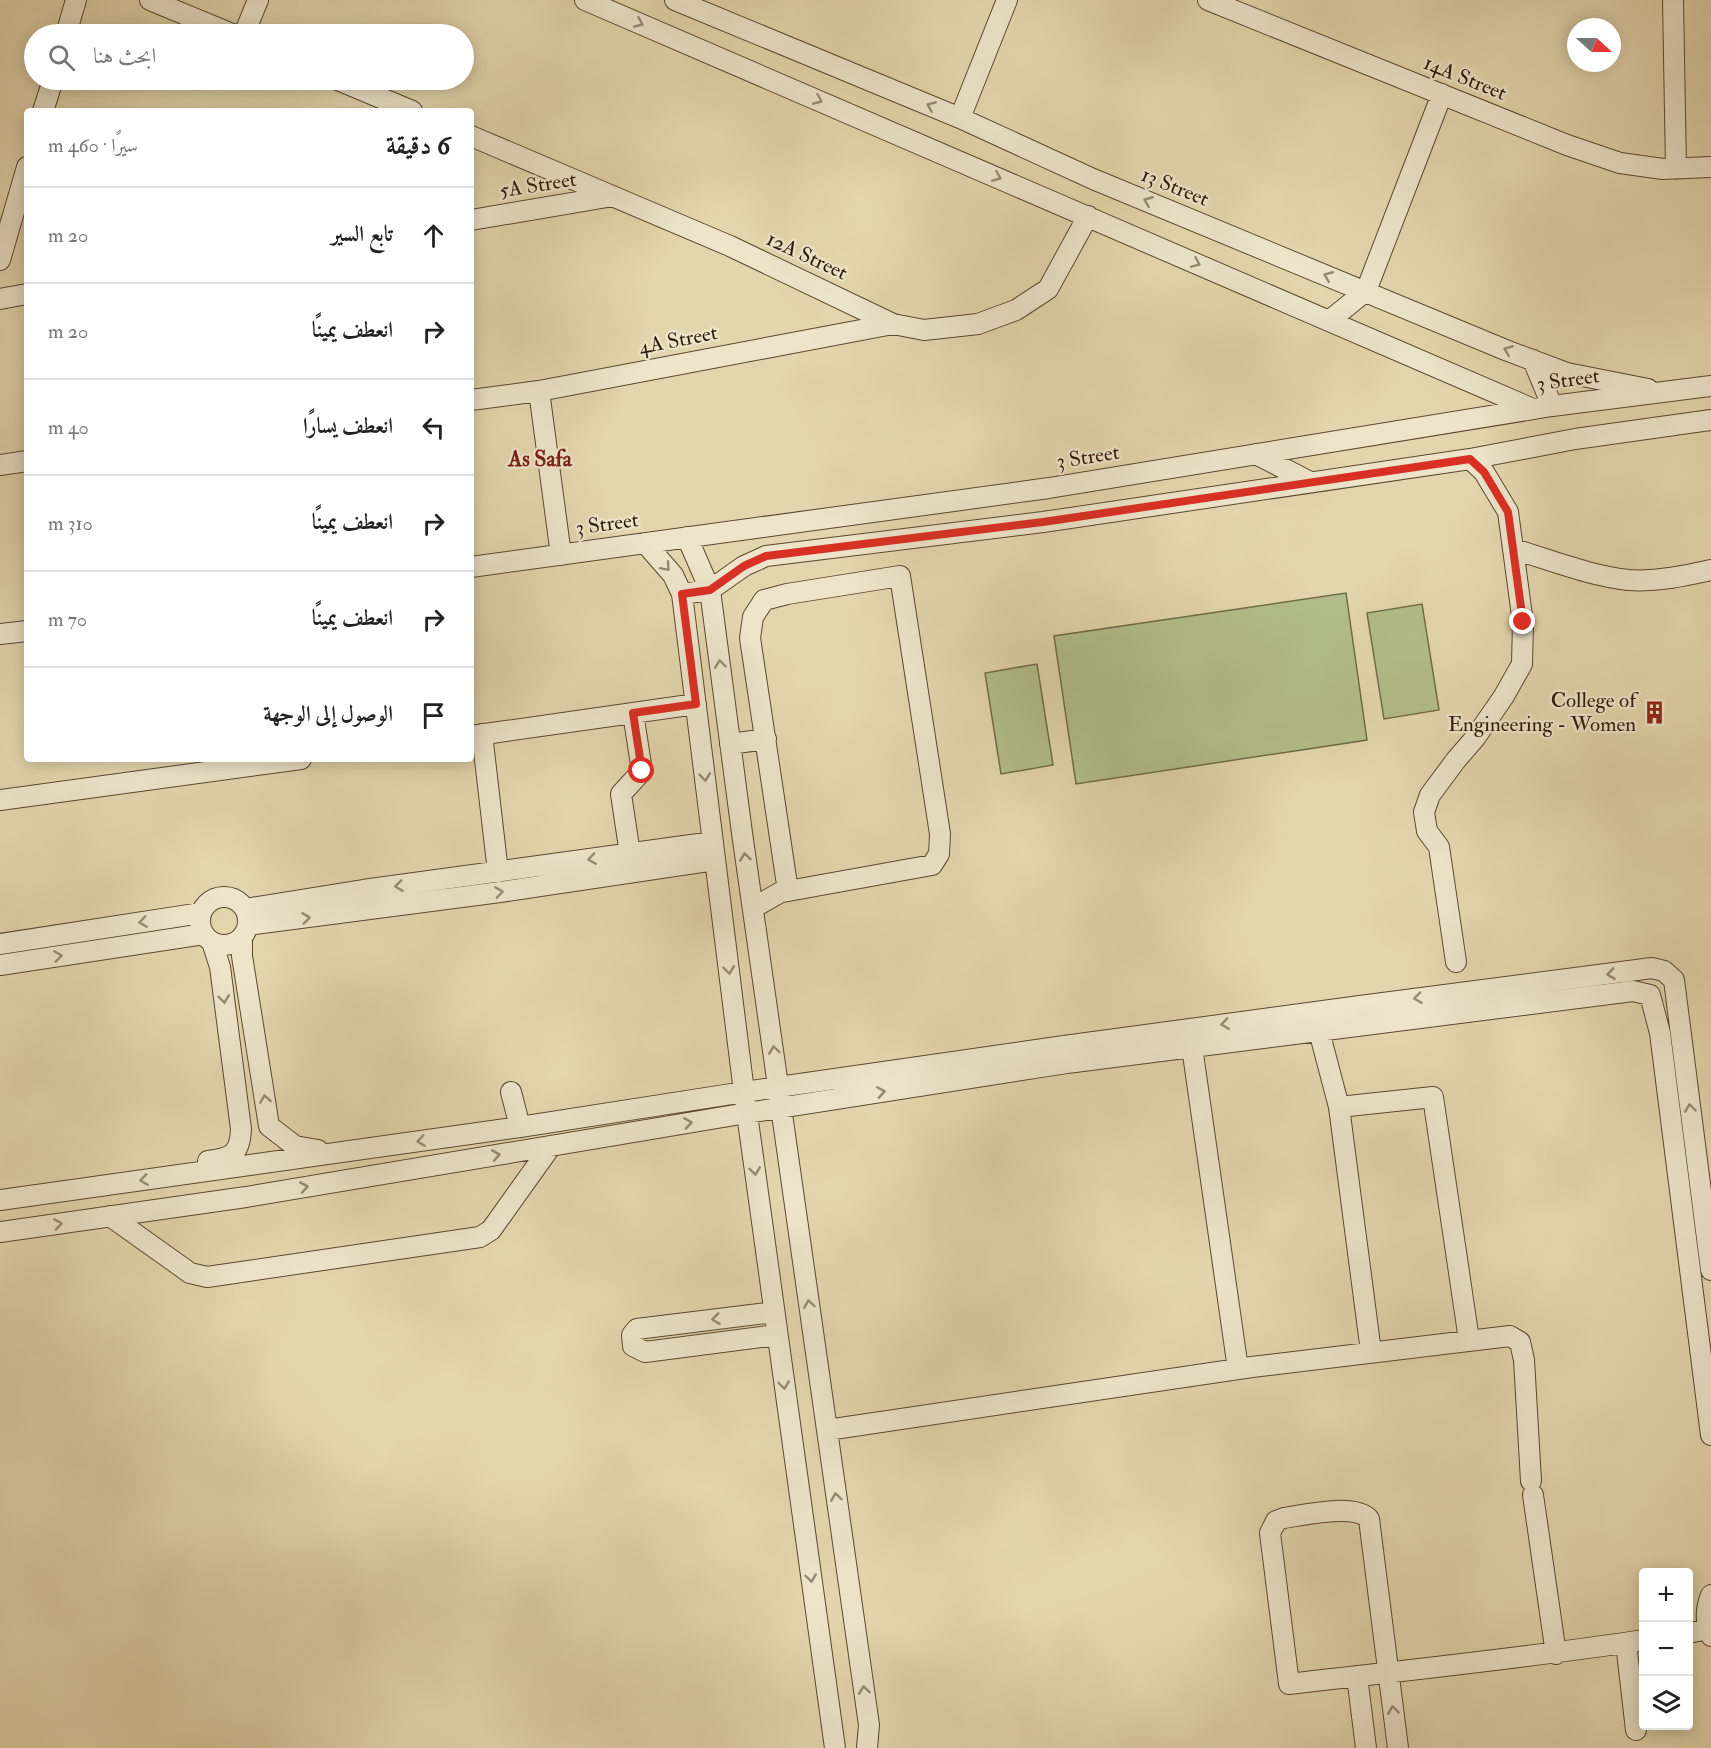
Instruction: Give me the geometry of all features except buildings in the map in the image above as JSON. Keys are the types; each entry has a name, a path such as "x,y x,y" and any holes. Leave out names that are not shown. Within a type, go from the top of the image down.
{"street":[{"path":"69,24 76,0"},
{"path":"150,0 208,24"},
{"path":"248,24 258,0"},
{"path":"585,0 1330,320 1543,408"},
{"name":"13 Street","path":"675,0 960,118 1093,179 1533,360 1567,373 1666,392"},
{"path":"960,118 1006,0"},
{"path":"1673,0 1676,169"},
{"name":"14A Street","path":"1219,2 1567,145 1620,163 1663,169 1711,167"},
{"path":"44,108 50,90"},
{"path":"362,90 405,108"},
{"path":"1330,320 1366,291 1442,94"},
{"name":"12A Street","path":"474,137 730,246 893,324 924,330 978,324 1016,310 1048,289 1088,216"},
{"path":"0,260 24,177"},
{"name":"5A Street","path":"474,219 613,196"},
{"path":"0,299 24,295"},
{"name":"4A Street","path":"474,400 539,391 893,324"},
{"path":"1533,360 1543,408"},
{"name":"3 Street","path":"474,567 1049,488 1543,408 1711,386"},
{"path":"539,391 561,555"},
{"path":"682,594 710,590 744,566 766,556 1043,522 1470,459 1575,439 1711,420"},
{"path":"1256,454 1310,482"},
{"path":"1456,962 1439,847 1427,831 1424,812 1430,795 1475,738 1504,696 1522,664 1523,622 1508,512 1484,472 1470,459"},
{"path":"0,465 24,461"},
{"path":"687,537 710,590 869,1725 867,1748"},
{"path":"645,543 673,575 682,594 744,1092 835,1748"},
{"path":"1513,549 1595,573 1629,580 1670,579 1711,570"},
{"path":"722,913 753,909 781,892 788,891 932,865 939,854 939,834 900,576 787,594 764,600 753,617 750,639 788,891"},
{"path":"0,634 24,630"},
{"path":"498,872 476,735 696,704"},
{"path":"630,854 621,794 642,771 633,713"},
{"path":"699,736 766,739"},
{"path":"0,801 280,762"},
{"path":"0,965 208,938 222,946 233,944 245,924 363,890 630,854 714,851"},
{"path":"245,924 500,892 714,851"},
{"path":"173,1176 193,1163 219,1159 232,1154 240,1144 241,1129 220,967 200,924 201,913 207,904 216,898 227,897 237,900 245,924 242,956 269,1126 295,1146 335,1153"},
{"path":"0,944 201,913"},
{"path":"0,1232 246,1197 781,1108 1318,1011 1652,969 1665,972 1674,980 1704,1158 1711,1270"},
{"path":"1665,972 1650,995 1660,1033 1711,1435"},
{"path":"0,1200 520,1127 779,1086 1065,1055 1192,1047 1633,991 1650,995"},
{"path":"1318,1011 1327,1031 1371,1346"},
{"path":"1192,1047 1238,1369"},
{"path":"511,1092 520,1127"},
{"path":"1339,1113 1434,1097 1469,1340"},
{"path":"110,1216 190,1273 207,1277 480,1237 491,1230 551,1146"},
{"path":"774,1312 637,1329 632,1335 633,1346 645,1352 777,1335"},
{"path":"827,1430 1238,1369 1371,1346 1510,1336 1520,1342 1524,1360 1532,1488 1556,1654"},
{"path":"1398,1748 1388,1672 1369,1519 1365,1514 1351,1510 1284,1518 1276,1521 1270,1533 1289,1684 1388,1672 1556,1654 1635,1641 1636,1730"},
{"path":"1693,1633 1710,1633 1706,1609 1711,1595"},
{"path":"1357,1676 1366,1748"}],"green space":[{"path":"1346,593 1367,740 1076,784 1054,636"},
{"path":"1422,604 1439,710 1384,719 1367,613"},
{"path":"1037,664 1053,765 1001,774 985,673"}],"place":[{"name":"College of Engineering - Women","path":"1654,712"}],"district":[{"name":"As Safa","path":"540,459"}],"route":[{"path":"642,771 633,713 696,704 682,594 710,590 744,566 766,556 1043,522 1470,459 1484,472 1508,512 1523,622"}]}
